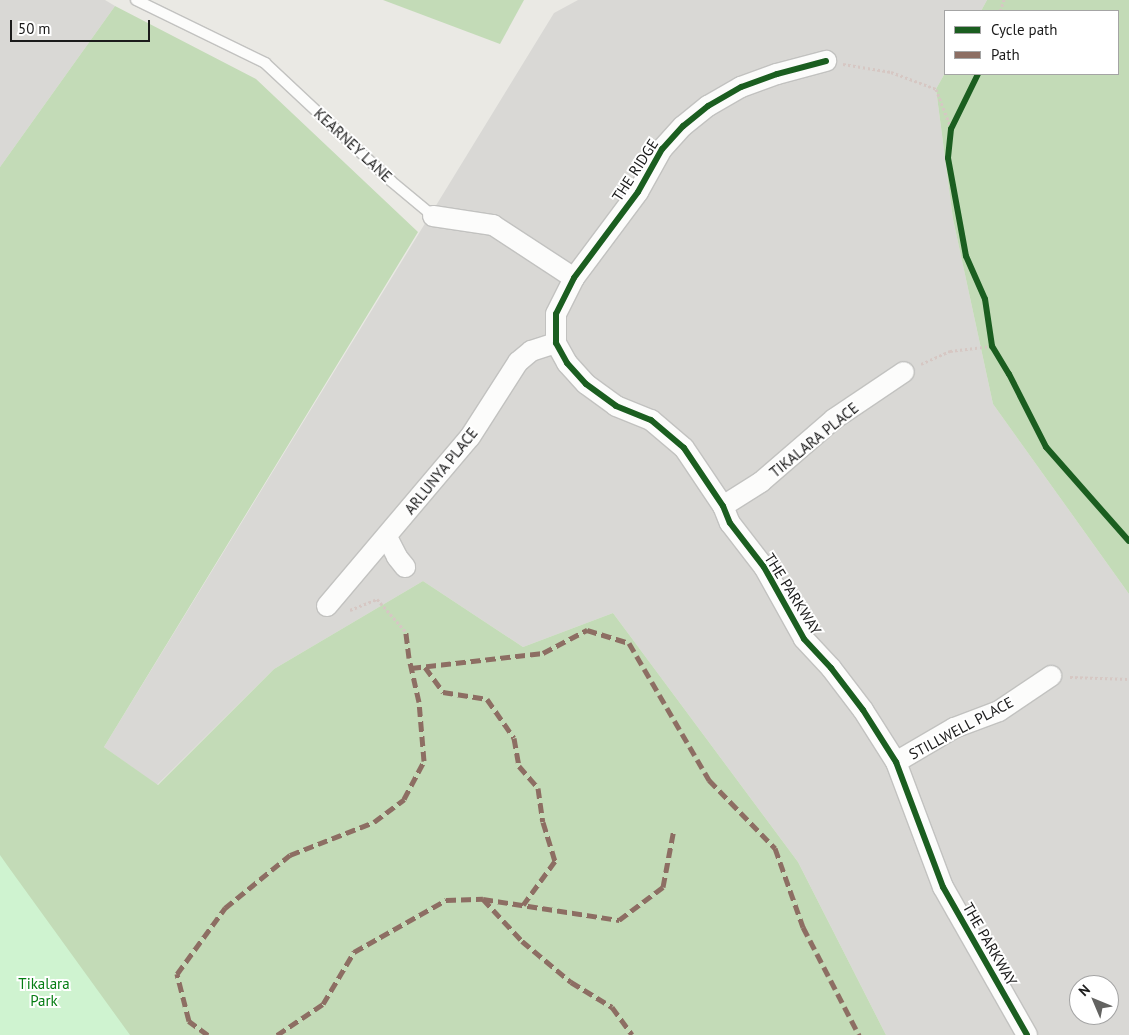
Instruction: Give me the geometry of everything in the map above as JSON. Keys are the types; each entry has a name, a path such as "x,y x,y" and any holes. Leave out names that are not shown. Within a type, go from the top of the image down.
{"street":[{"name":"THE RIDGE","path":"556,343 556,314 574,278 638,192 662,149 683,126 708,106 741,87 777,74 826,61"},
{"name":"KEARNEY LANE","path":"433,216 493,225 574,278"},
{"name":"THE PARKWAY","path":"556,343 567,363 586,384 616,406 651,420 684,448 723,506 730,523 764,567 804,639 831,668 858,703 896,762 943,887 1027,1035"},
{"name":"ARLUNYA PLACE","path":"327,606 470,436 518,362 531,351 556,343"},
{"name":"TIKALARA PLACE","path":"723,506 762,482 834,420 904,372"},
{"path":"387,537 405,568"},
{"name":"STILLWELL PLACE","path":"896,762 954,728 999,711 1051,676"}],"lane":[{"name":"KEARNEY LANE","path":"136,0 265,64 391,182 433,216"}],"path":[{"path":"826,61 891,72 936,89 951,128"},
{"path":"978,75 951,128 948,158 966,256 985,299 992,346 1010,374 1046,448 1129,542"},
{"path":"904,372 950,351 992,346"},
{"path":"327,606 342,613 377,600 406,632"},
{"path":"1051,676 1129,679"}],"shaded area":[{"path":"0,0 105,0 115,6 0,167"},
{"path":"578,0 987,0 982,10 944,10 944,75 936,89 953,219 993,404 1129,594 1129,1035 886,1035 798,862 613,613 523,647 423,581 274,669 157,785 104,747 554,13"}],"green space":[{"path":"383,0 524,0 500,44"},
{"path":"987,0 1129,0 1129,594 993,404 953,219 936,89 944,75 1119,75 1119,10 982,10"},
{"path":"115,6 256,79 418,232 104,747 158,785 274,669 423,581 523,647 613,613 798,862 886,1035 0,1035 0,167"},
{"name":"Tikalara Park","path":"0,855 7,865 130,1035 0,1035"}],"marked path":[{"path":"411,668 543,653 587,630 629,643 709,780 775,848 803,927 859,1035"},
{"path":"208,1035 189,1021 177,974 225,908 290,855 374,822 404,799 424,761 419,702 409,658 406,632"},
{"path":"425,667 443,692 487,699 514,738 519,766 538,788 543,822 555,861 523,905"},
{"path":"277,1035 323,1004 354,952 446,900 483,899 619,920 663,887 674,829"},
{"path":"483,899 522,941 571,982 612,1007 632,1035"}],"cycle path":[{"path":"826,61 777,74 741,87 708,106 683,126 662,149 638,192 574,278 556,314 556,343 567,363 586,384 616,406 651,420 684,448 723,506 730,523 764,567 804,639 831,668 863,710 896,762 943,887 1027,1035"},
{"path":"978,75 951,129 948,158 966,256 985,299 992,346 1009,374 1046,447 1129,541"}]}
